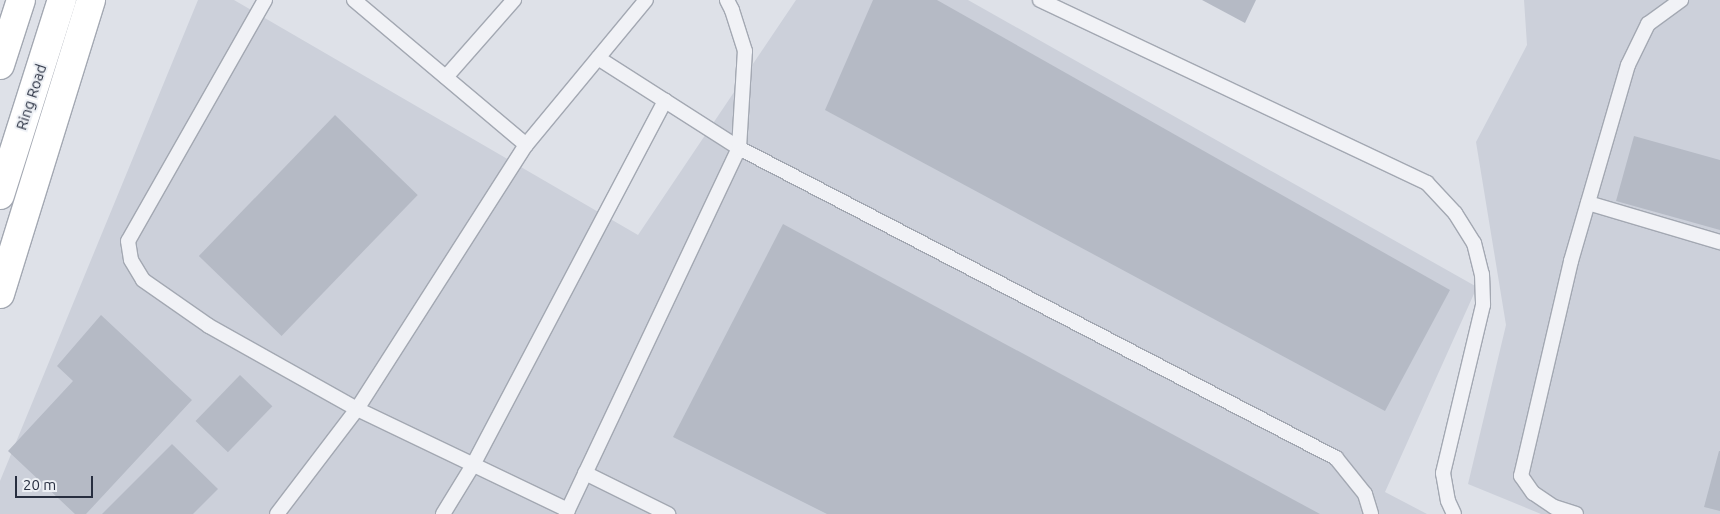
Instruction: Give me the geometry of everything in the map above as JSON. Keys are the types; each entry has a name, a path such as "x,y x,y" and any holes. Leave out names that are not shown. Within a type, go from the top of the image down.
{"main road":[{"path":"0,65 21,0"},
{"name":"Ring Road","path":"0,195 62,0"},
{"path":"0,294 91,0"}],"lane":[{"path":"265,0 128,241 131,260 143,280 209,326 357,409 567,512 739,148 745,51 732,10 726,0"},
{"path":"354,0 526,145"},
{"path":"446,77 514,0"},
{"path":"277,514 357,409 526,145 646,0"},
{"path":"1040,0 1427,183 1455,213 1474,243 1482,274 1484,305 1443,473 1448,501 1454,514"},
{"path":"1576,514 1554,507 1533,493 1521,476 1571,261 1628,65 1648,24 1681,0"},
{"path":"598,58 739,148 1336,458 1365,494 1371,514"},
{"path":"443,514 473,465 665,101"},
{"path":"1588,204 1720,242"},
{"path":"585,473 668,514"}],"shaded area":[{"path":"198,0 234,0 638,235 796,0 968,0 1477,287 1385,492 1427,514 0,514 0,481"},
{"path":"1524,0 1720,0 1720,514 1541,514 1468,484 1506,325 1476,142 1527,45"}],"building":[{"path":"873,0 937,0 1450,290 1385,411 825,110"},
{"path":"1202,0 1256,0 1245,23"},
{"path":"335,115 418,195 282,336 199,256"},
{"path":"1634,136 1720,160 1720,230 1616,201"},
{"path":"783,224 1320,514 827,514 673,437"},
{"path":"101,315 192,400 86,514 75,514 8,451 73,381 57,366"},
{"path":"240,375 272,406 228,452 196,421"},
{"path":"172,444 218,489 193,514 102,514"},
{"path":"1720,451 1720,511 1704,507"}]}
